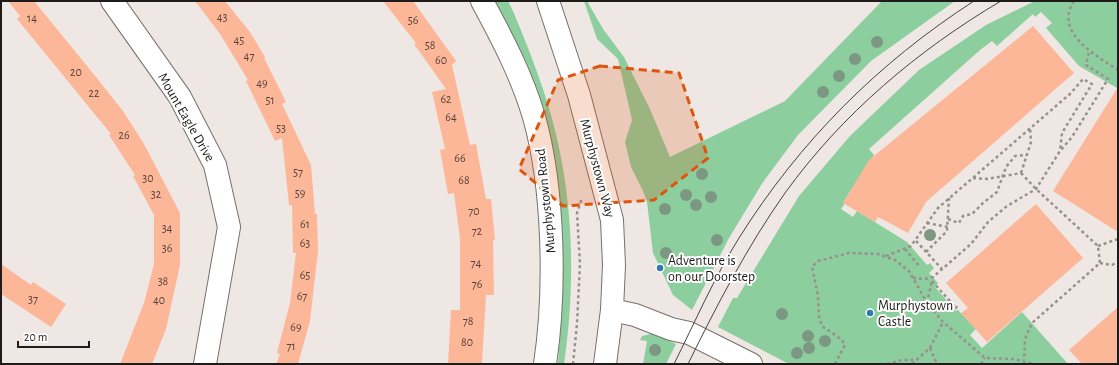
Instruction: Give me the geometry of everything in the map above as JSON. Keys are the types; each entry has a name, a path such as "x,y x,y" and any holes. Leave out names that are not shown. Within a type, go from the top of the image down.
{"street":[{"name":"Mount Eagle Drive","path":"112,1 180,97 215,165 228,227 205,364"},
{"name":"Murphystown Road","path":"482,1 509,51 534,117 545,172 552,241 550,312 545,364"},
{"name":"Murphystown Way","path":"548,1 579,95 612,220 614,264 612,310 605,364"},
{"path":"612,310 635,315 671,329 689,333 752,364"}],"path":[{"path":"1074,1 1069,11 1071,28 1078,40 1088,52 1118,70"},
{"path":"912,278 924,279 933,277 971,244 988,222 1007,206 1036,189 1060,151 1072,137 1108,79 1086,65 1088,52"},
{"path":"886,256 905,249 916,241 938,208 1070,93 1083,79 1092,84 1062,133 1060,151"},
{"path":"1021,173 1032,137 1030,127"},
{"path":"948,219 959,223 963,216 972,214 997,192 1006,167 1012,162 1015,156 1027,155"},
{"path":"972,178 987,179 1021,173"},
{"path":"1021,173 1036,189 1098,246 1100,263"},
{"path":"926,252 946,234 948,227 949,198"},
{"path":"573,364 580,272 577,213"},
{"path":"927,223 948,227"},
{"path":"1098,246 1118,239"},
{"path":"916,241 942,269"},
{"path":"905,249 920,267"},
{"path":"835,364 846,345 842,340 822,326 819,317 818,294 812,266 818,261 850,253 878,254 886,256 902,265 912,278 927,303 943,322 985,358 1024,360 1034,364"},
{"path":"1024,360 1025,339 1032,323 1100,263 1112,264 1118,262"},
{"path":"927,303 933,277"},
{"path":"932,281 956,308 957,306"},
{"path":"912,364 930,348 943,322"},
{"path":"930,348 937,364"},
{"path":"981,364 985,358"},
{"path":"887,364 902,360 916,360"}],"highlighted area":[{"path":"600,66 679,73 708,158 654,200 563,206 519,169 558,80"}],"green space":[{"path":"493,1 508,1 513,11 542,87 552,118 562,162 571,249 570,307 564,364 558,364 563,289 562,226 559,186 549,136"},
{"path":"584,1 587,1 603,29 624,57 650,109 670,157 785,101 882,1 955,1 871,61 798,135 763,182 729,238 692,310 673,295 653,253 647,202 631,167 625,142 632,120 618,59 597,39"},
{"path":"1035,1 1118,1 1117,88 1079,66 1046,28 1052,23 1041,12 1035,17 1033,14 997,46 992,41 980,50 869,149 874,155 844,201 845,203 841,209 853,217 857,211 907,242 927,265 930,263 934,268 929,273 938,283 935,287 956,311 958,310 976,329 970,335 982,348 1022,312 1068,364 789,364 718,327 733,298 737,298 799,196 850,136 919,70 986,25"},
{"path":"654,333 676,344 666,364 643,364 647,341 640,340 642,336"}],"building":[{"path":"8,1 34,1 96,77 123,111 144,144 180,213 180,265 166,329 152,364 120,364 144,303 154,264 154,215 133,176 135,175 109,135 111,134 17,19 20,16"},
{"path":"195,1 225,1 250,32 265,57 264,58 286,102 282,104 311,165 315,214 317,214 318,251 310,321 298,364 276,364 280,354 277,353 290,303 296,253 293,253 292,205 289,205 282,138 275,141 246,81 248,80 220,34"},
{"path":"383,1 413,1 456,61 452,65 470,145 476,144 486,199 491,199 495,240 493,240 494,295 486,295 482,364 448,364 451,310 460,310 460,239 454,193 448,194 440,150 445,149 432,92 446,89 414,44 416,43"},
{"path":"1033,26 1074,73 926,202 908,233 878,217 875,222 843,203 869,160"},
{"path":"1118,87 1118,232 1053,191"},
{"path":"1036,204 1083,258 987,342 961,313 968,308 946,283"},
{"path":"1,264 31,285 33,282 66,304 51,327 1,294"},
{"path":"1118,307 1118,364 1082,364 1069,350"}],"tram line":[{"path":"674,364 713,284 730,253 763,203 788,169 843,106 905,51 974,1"},
{"path":"688,364 721,298 745,255 771,213 807,164 857,110 911,62 970,20 1001,1"}],"place":[{"name":"Adventure is on our Doorstep","path":"660,268"},
{"name":"Murphystown Castle","path":"870,313"}]}
